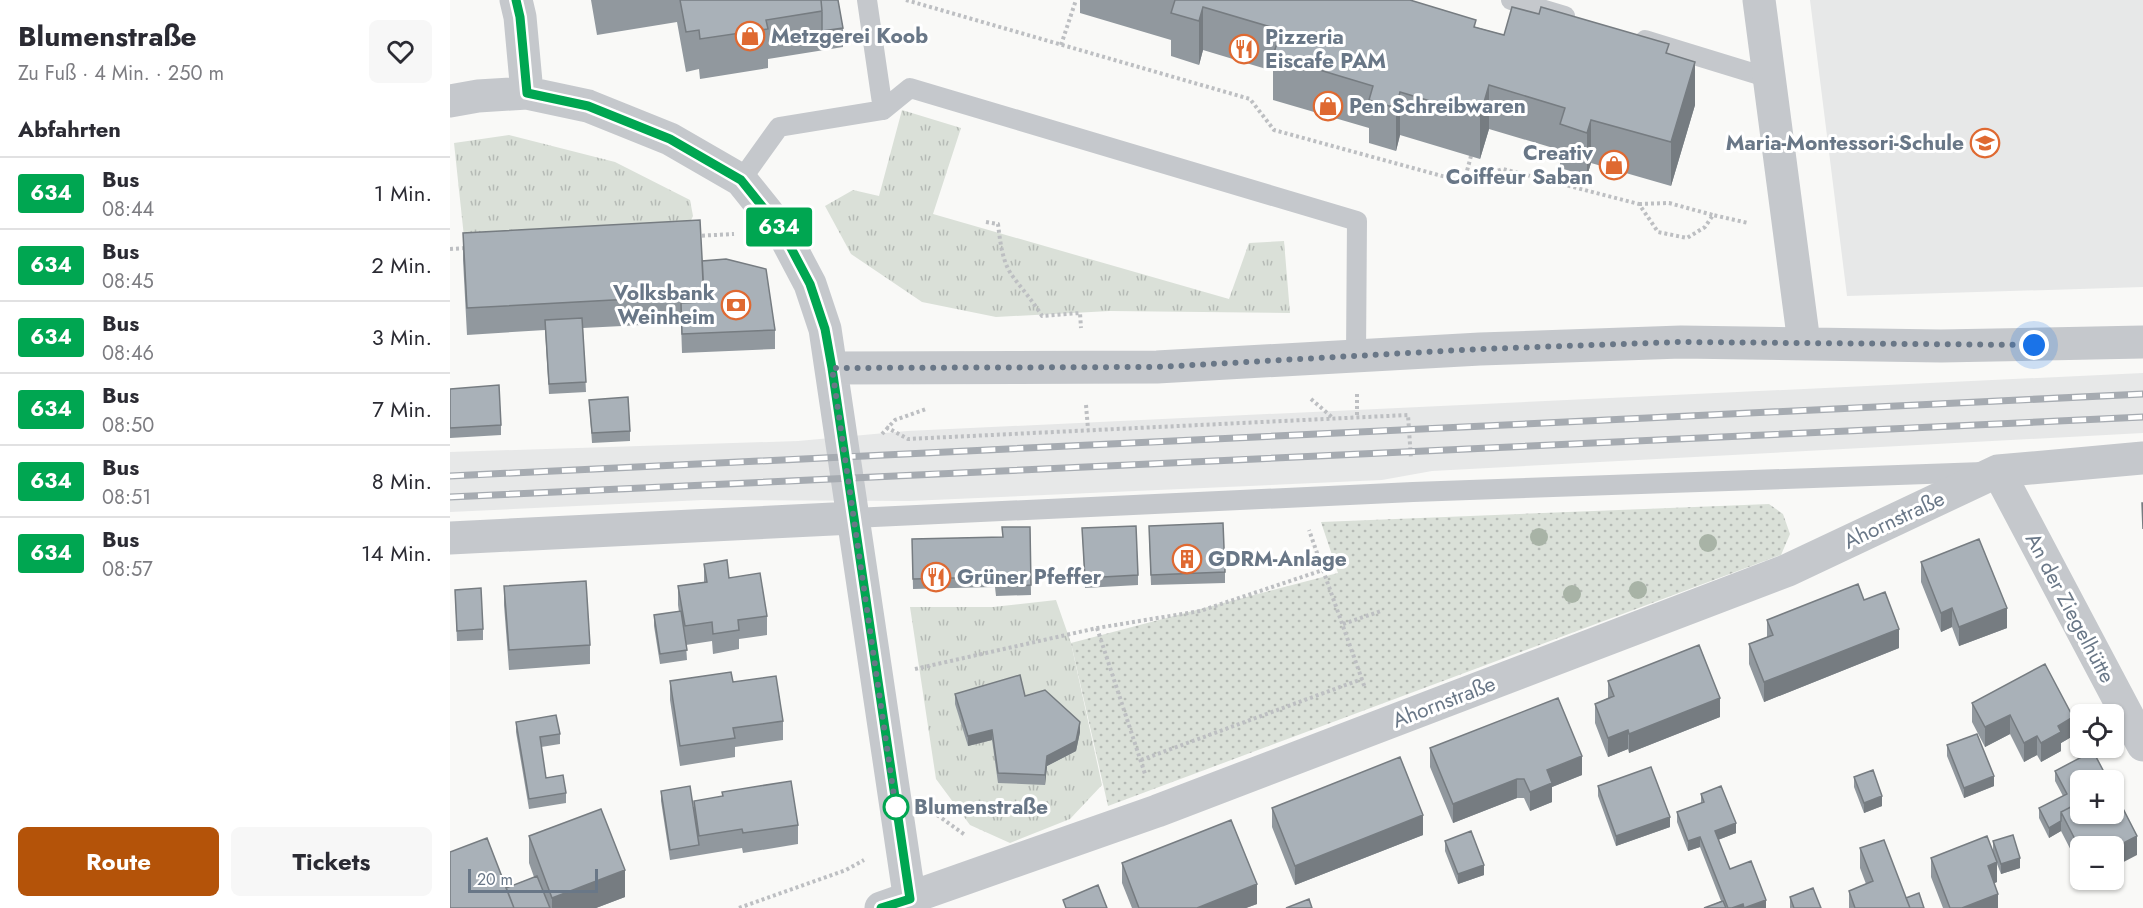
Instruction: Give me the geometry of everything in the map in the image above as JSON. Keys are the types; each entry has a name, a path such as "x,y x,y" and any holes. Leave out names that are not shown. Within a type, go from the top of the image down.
{"street":[{"path":"516,0 520,17 527,93"},
{"path":"1759,0 1804,343"},
{"path":"450,101 478,96 527,93 588,106 670,139 741,180 782,231 810,284 825,329 832,368 876,678 900,905"},
{"path":"832,368 1157,367 1356,370 1681,342 1941,346 2143,342"},
{"path":"1998,471 2143,458"},
{"name":"An der Ziegelhütte","path":"1998,471 2143,745"},
{"name":"Ahornstraße","path":"900,905 1157,811 1788,570 1998,471"},
{"path":"450,538 853,518"}],"lane":[{"path":"867,0 883,110"},
{"path":"1511,0 1582,21"},
{"path":"1626,34 1769,78"},
{"path":"741,180 779,127 883,110 910,88 1357,221 1356,370"},
{"path":"853,518 1413,492 1998,471"}],"path":[{"path":"906,0 1250,99 1274,130 1464,182 1503,169 1638,204 1669,203 1789,232"},
{"path":"1061,45 1076,0"},
{"path":"1464,182 1471,156"},
{"path":"1638,204 1658,232 1687,238 1705,227 1713,214"},
{"path":"986,222 998,224 1002,251 1011,273 1042,316 1080,313 1088,429"},
{"path":"687,236 782,231"},
{"path":"450,249 474,248"},
{"path":"1356,370 1357,418"},
{"path":"1307,396 1333,418"},
{"path":"886,428 908,439 1408,415 1413,492"},
{"path":"1298,497 1359,670"},
{"path":"876,678 1097,628 1200,610 1323,570"},
{"path":"1343,624 1381,611"},
{"path":"1097,628 1157,811"},
{"path":"1141,760 1362,679"},
{"path":"739,908 846,870 864,860 867,853"}],"shaded area":[{"name":"Maria-Montessori-Schule","path":"1810,0 2143,0 2143,287 1847,296"},
{"path":"2143,373 2143,433 1432,471 1382,480 909,501 703,500 450,512 450,452 798,441 907,431"}],"green space":[{"path":"902,110 961,128 933,214 1229,299 1249,243 1284,241 1290,313 1110,311 996,317 922,302 851,254 825,206 853,190 879,196"},
{"path":"509,135 615,162 690,200 693,216 687,229 464,237 454,143"},
{"path":"1769,504 1783,514 1790,534 1781,555 1108,806 1071,643 1338,573 1321,522"},
{"path":"1056,600 1071,643 1102,785 1070,819 1010,843 970,825 936,779 910,607 993,607"}],"building":[{"path":"680,0 821,0 822,11 766,20 768,29 700,39 699,30 686,32"},
{"path":"821,0 838,0 843,28 822,31"},
{"path":"1175,0 1410,0 1476,20 1474,27 1504,35 1512,7 1539,14 1541,7 1669,44 1666,53 1695,62 1671,142 1591,120 1587,133 1560,124 1565,108 1489,85 1480,116 1400,92 1396,108 1369,100 1373,86 1273,56 1281,30 1203,7 1199,21 1171,13"},
{"path":"700,220 704,295 467,308 463,233"},
{"name":"Volksbank Weinheim","path":"726,259 766,269 775,330 682,334 681,303 704,302 702,261"},
{"path":"582,318 586,382 549,384 545,320"},
{"path":"499,385 501,425 450,428 450,389"},
{"path":"628,397 630,431 592,433 589,400"},
{"name":"GDRM-Anlage","path":"1223,523 1225,572 1151,575 1149,526"},
{"path":"1136,526 1138,575 1085,578 1082,528"},
{"path":"1002,527 1030,527 1031,585 996,586 995,577 913,579 912,539 1003,537"},
{"path":"1979,539 2007,608 1959,627 1952,608 1941,613 1921,562"},
{"path":"727,560 729,578 760,573 767,616 738,620 739,630 713,634 712,622 685,626 678,586 707,582 704,564"},
{"path":"586,581 590,645 509,650 504,586"},
{"path":"1858,584 1864,600 1885,592 1899,629 1764,682 1749,644 1773,635 1767,620"},
{"path":"481,588 483,629 457,631 455,590"},
{"path":"681,611 687,650 660,654 654,615"},
{"path":"1699,645 1720,698 1629,734 1628,730 1608,738 1595,704 1614,696 1608,681"},
{"path":"2045,664 2070,711 2070,719 2058,726 2061,732 2041,743 2037,736 2024,743 2010,715 1985,727 1972,703"},
{"path":"731,672 733,682 776,676 783,721 733,728 735,738 680,746 670,681"},
{"path":"1020,675 1025,696 1045,690 1080,722 1076,741 1047,756 1045,775 998,773 992,730 968,736 955,694"},
{"path":"1558,698 1582,756 1547,770 1552,783 1530,792 1524,779 1517,779 1453,804 1430,748"},
{"path":"556,715 560,734 540,737 546,778 563,775 566,793 529,799 516,722"},
{"path":"1977,734 1994,776 1964,788 1947,745"},
{"path":"1400,757 1423,815 1295,866 1272,808"},
{"path":"2080,758 2097,758 2103,770 2070,770 2070,808 2061,812 2061,821 2049,828 2039,808 2067,794 2055,771"},
{"path":"1651,767 1670,817 1616,836 1598,786"},
{"path":"1873,770 1882,796 1864,803 1854,777"},
{"path":"791,781 798,825 743,833 742,829 699,836 694,801 723,796 722,792"},
{"path":"690,786 699,845 670,850 661,791"},
{"path":"1721,786 1736,823 1715,831 1730,869 1751,861 1766,900 1744,908 1743,904 1728,908 1700,837 1688,841 1677,812 1704,802 1701,794"},
{"path":"2070,807 2070,824 2124,824 2124,811 2137,836 2124,843 2124,836 2073,836 2061,812"},
{"path":"601,809 625,870 552,898 529,836"},
{"path":"1231,820 1257,884 1197,908 1139,908 1122,863"},
{"path":"1471,831 1484,865 1458,874 1445,841"},
{"path":"2013,835 2020,858 2001,864 1993,841"},
{"path":"1987,836 1997,862 1988,866 1998,894 1962,908 1950,908 1931,858"},
{"path":"487,838 514,908 450,908 450,852"},
{"path":"1884,840 1910,908 1855,908 1849,891 1873,881 1860,848"},
{"path":"537,876 550,908 514,908 506,888"},
{"path":"1098,885 1107,908 1066,908 1063,900"},
{"path":"1813,888 1821,908 1794,908 1790,897"},
{"path":"1919,893 1924,908 1910,908 1906,898"},
{"path":"1309,899 1312,908 1286,908"},
{"path":"1723,901 1726,908 1704,908"}],"railway":[{"path":"450,476 2143,394"},
{"path":"450,497 2143,417"}],"bus line":[{"name":"634","path":"516,0 520,17 527,93 588,106 670,139 741,180 782,231 810,284 825,329 832,368 910,899 881,908"}],"place":[{"name":"Metzgerei Koob","path":"750,36"},
{"name":"Pizzeria Eiscafe PAM","path":"1244,49"},
{"name":"Pen Schreibwaren","path":"1328,106"},
{"name":"Maria-Montessori-Schule","path":"1985,143"},
{"name":"Creativ Coiffeur Saban","path":"1614,165"},
{"name":"Volksbank Weinheim","path":"736,305"},
{"name":"GDRM-Anlage","path":"1187,559"},
{"name":"Grüner Pfeffer","path":"936,577"},
{"name":"Blumenstraße","path":"896,807"}],"route":[{"path":"896,807 896,810 832,368 881,366 1157,367 1480,349 1681,342 2034,345"}]}
